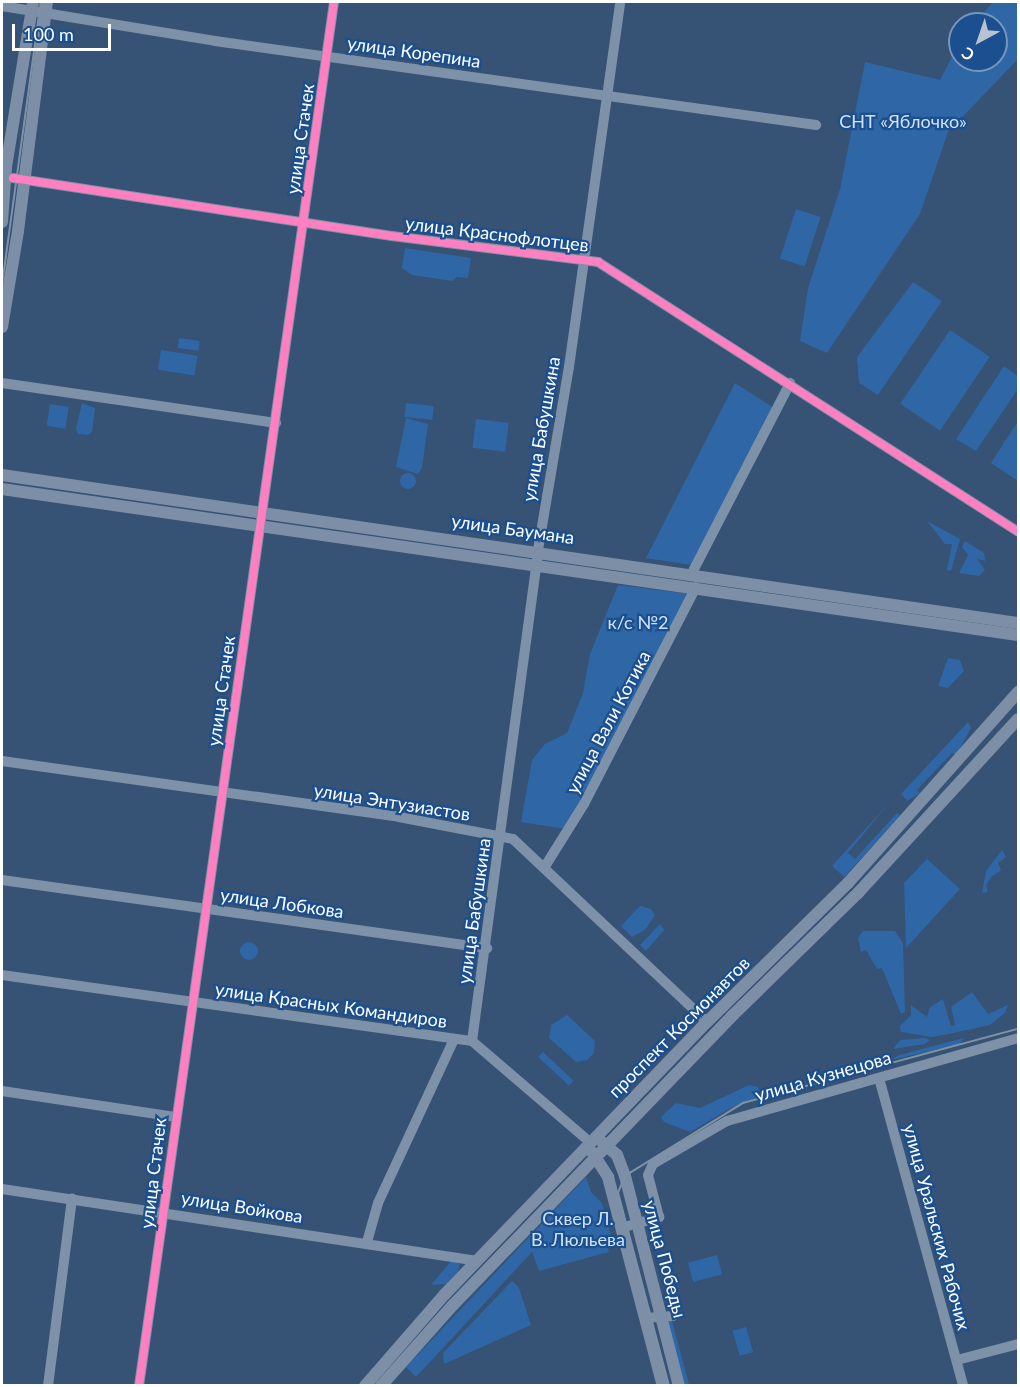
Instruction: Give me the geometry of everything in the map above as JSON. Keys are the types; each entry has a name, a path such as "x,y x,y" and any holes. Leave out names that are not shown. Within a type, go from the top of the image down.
{"main road":[{"path":"2,327 11,178 38,8"},
{"path":"2,222 38,8"},
{"name":"улица Баумана","path":"2,475 538,550 1018,623"},
{"name":"улица Баумана","path":"2,489 1018,635"},
{"name":"проспект Космонавтов","path":"365,1386 476,1262 590,1141 848,883 1018,692"},
{"name":"проспект Космонавтов","path":"381,1386 453,1305 858,893 1018,719"},
{"path":"590,1141 597,1157"},
{"name":"улица Победы","path":"590,1141 607,1146 622,1168 636,1224 667,1315 679,1386"},
{"name":"улица Победы","path":"597,1157 604,1166 663,1386"}],"street":[{"name":"улица Стачек","path":"139,1386 261,512 306,221 334,2"},
{"name":"улица Бабушкина","path":"472,1041 487,948 538,550 609,95 620,2"},
{"name":"улица Корепина","path":"2,6 38,8 328,55 816,125"},
{"name":"улица Краснофлотцев","path":"11,178 492,250 584,259 610,267 1018,532"},
{"path":"2,383 276,423"},
{"path":"692,573 790,383"},
{"name":"улица Вали Котика","path":"544,868 584,804 696,588"},
{"name":"улица Энтузиастов","path":"2,761 399,818 513,839 707,1022"},
{"name":"улица Лобкова","path":"2,880 487,948"},
{"name":"улица Красных Командиров","path":"2,975 472,1041"},
{"name":"улица Кузнецова","path":"636,1224 659,1217 648,1171 726,1121 1018,1038"},
{"path":"367,1242 378,1203 454,1039"},
{"path":"472,1041 590,1141"},
{"name":"улица Уральских Рабочих","path":"874,1079 963,1386"},
{"path":"2,1091 176,1117"},
{"name":"улица Войкова","path":"2,1188 367,1242 476,1262"},
{"path":"48,1386 72,1199"},
{"path":"621,1228 636,1224"},
{"path":"645,1318 667,1315"},
{"path":"957,1360 1018,1344"}],"green space":[{"name":"СНТ «Яблочко»","path":"993,2 1018,2 1018,59 1008,69 1008,12 984,12"},
{"name":"СНТ «Яблочко»","path":"865,62 940,80 948,64 948,72 1006,72 948,132 920,214 827,353 800,341 808,288 840,189"},
{"path":"796,209 821,217 805,266 780,258"},
{"path":"405,248 471,258 468,278 457,277 452,281 412,275 402,268"},
{"path":"913,282 942,301 878,395 859,383 857,357"},
{"path":"950,330 990,357 940,431 900,404"},
{"path":"179,338 200,341 198,351 178,348"},
{"path":"161,350 198,356 194,376 158,370"},
{"path":"1004,366 1018,376 1018,389 976,451 956,439"},
{"path":"735,383 774,408 691,565 646,558"},
{"path":"82,403 95,408 92,432 88,435 78,434 76,429"},
{"path":"406,403 434,406 432,420 405,417"},
{"path":"50,404 69,407 65,429 47,426"},
{"path":"406,418 428,424 422,468 418,474 396,467"},
{"path":"476,419 509,423 505,452 472,448"},
{"path":"1018,421 1018,481 991,463"},
{"path":"405,473 411,473 416,481 414,487 405,489 400,484 400,478"},
{"path":"927,521 960,539 951,571 947,570 952,544 945,544"},
{"path":"965,541 984,553 985,561 977,559 985,570 979,576 959,573 968,555 962,547"},
{"name":"к/с №2","path":"618,585 689,594 566,829 521,822 532,760 545,744 567,733 583,693 590,654"},
{"path":"948,658 960,660 964,671 948,688 938,686"},
{"path":"968,722 971,728 956,755 952,753 917,790 920,793 907,801 901,794"},
{"path":"889,803 848,853 855,859 897,813 900,816 844,877 832,866"},
{"path":"1002,850 1006,857 998,863 1001,870 991,877 986,886 988,892 982,893 986,871"},
{"path":"927,859 960,889 906,948 904,883"},
{"path":"640,906 651,909 655,915 645,930 632,937 621,926"},
{"path":"660,924 664,930 646,951 640,945"},
{"path":"863,931 895,931 903,943 905,1012 901,1014 882,968 877,969 866,950 861,952 858,938"},
{"path":"249,942 255,945 258,951 255,957 249,960 243,957 240,951 243,945"},
{"path":"972,992 988,1014 1008,1005 1005,1013 990,1025 949,1034 931,1037 901,1032 900,1026 911,1015 911,1005 927,1017 930,1007 943,999 951,1026 955,1025 951,1007"},
{"path":"567,1015 595,1041 594,1053 587,1060 576,1062 549,1038 551,1025"},
{"path":"925,1038 930,1040 925,1044 893,1049 900,1040"},
{"path":"964,1038 959,1045 891,1060 899,1055"},
{"path":"543,1052 574,1081 569,1086 538,1057"},
{"path":"749,1085 758,1087 760,1098 729,1109 690,1132 664,1122 661,1117 676,1103 700,1108"},
{"name":"Сквер Л. В. Люльева","path":"586,1177 591,1192 602,1203 612,1239 606,1241 609,1252 539,1271 532,1252 416,1377 406,1367"},
{"path":"717,1255 722,1274 693,1282 688,1263"},
{"path":"452,1260 460,1264 458,1271 446,1284 431,1285"},
{"path":"512,1281 519,1288 531,1325 444,1364 443,1353"},
{"path":"672,1321 689,1385 681,1386 664,1323"},
{"path":"746,1327 753,1352 740,1356 733,1331"}],"tram line":[{"path":"2,285 41,2"},
{"path":"669,1386 618,1193 625,1176 743,1103 1018,1029"}],"cycle path":[{"path":"139,1386 334,2"},
{"path":"13,178 392,236 598,262 1018,532"}]}
